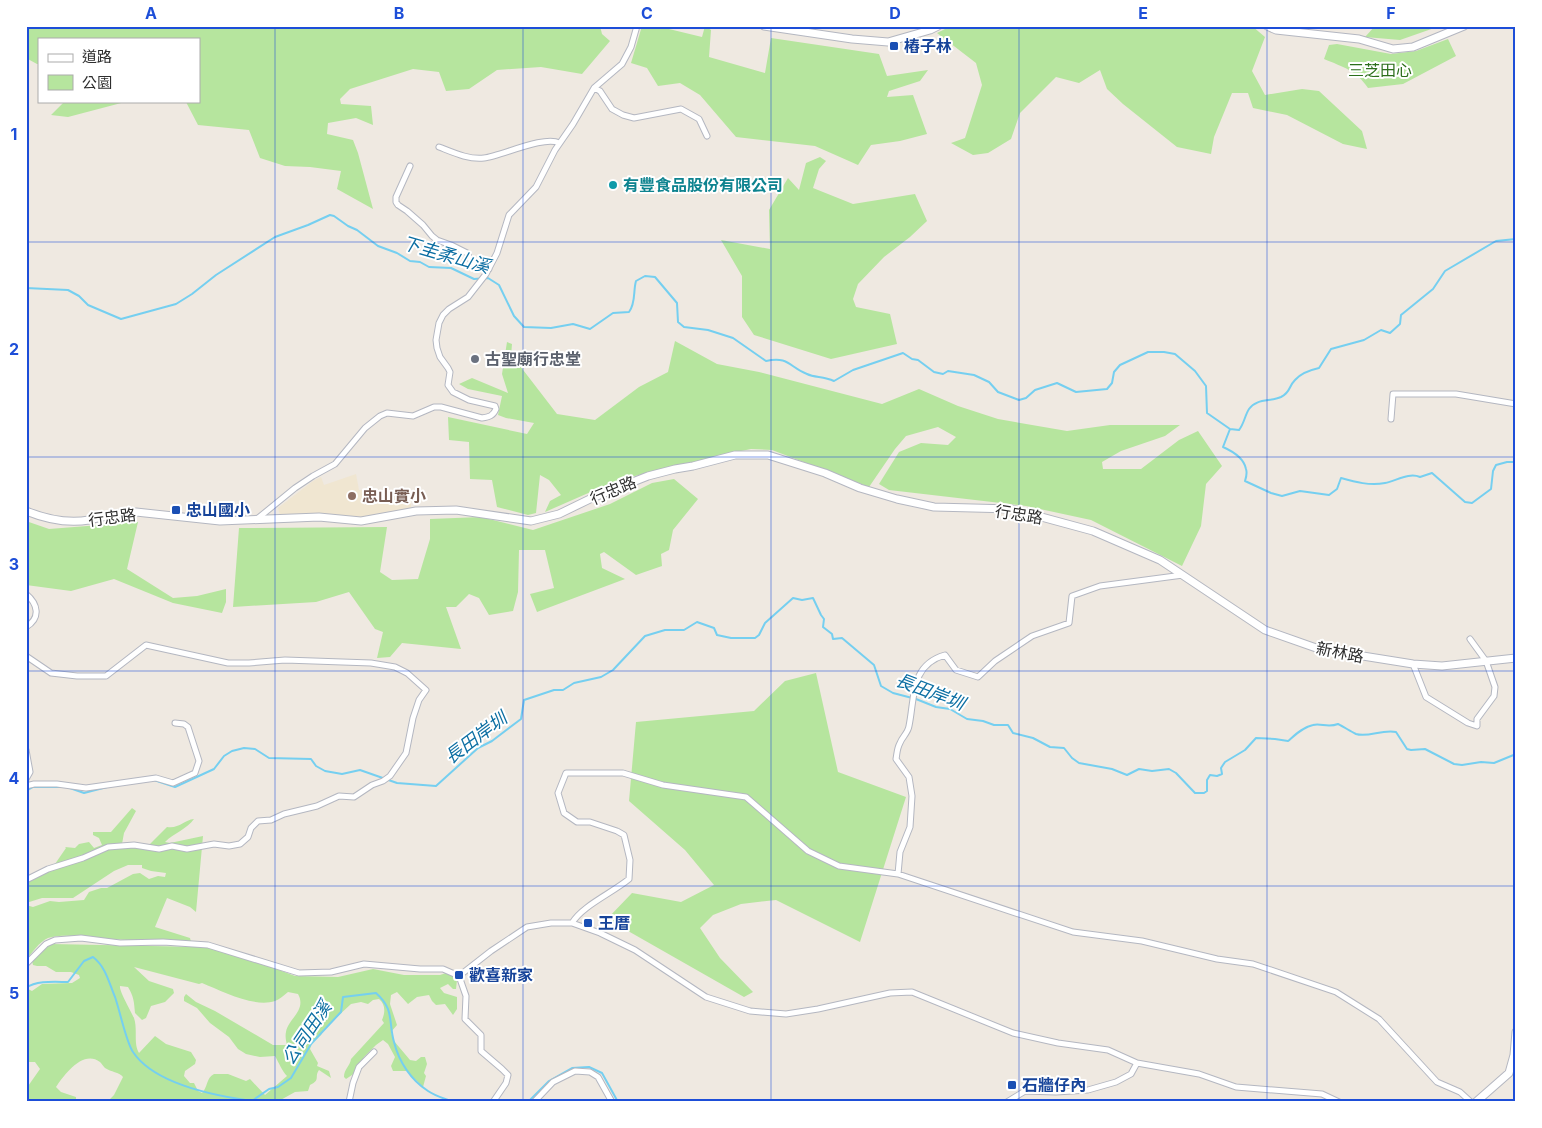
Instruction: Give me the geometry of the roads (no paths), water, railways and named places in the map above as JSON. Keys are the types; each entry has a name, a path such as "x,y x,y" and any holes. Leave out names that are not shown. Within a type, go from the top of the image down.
{"street":[{"path":"257,519 295,488 335,464 365,428 386,413 413,416 434,407 441,407 482,418 494,414 495,406 469,400 452,392 448,385 450,372 440,357 436,331 442,315 468,297 487,271 498,253 509,215 536,187 588,96 594,88 622,64 629,51 637,26"},
{"path":"764,26 852,39 888,42 938,26"},
{"path":"1267,26 1276,30 1359,39 1393,49 1413,47 1464,26"},
{"path":"594,88 600,91 612,109 634,118 681,109 700,119 707,136"},
{"path":"439,147 472,158 483,158 552,141 559,144"},
{"path":"410,166 396,197 398,206 412,215 437,240 467,253 473,264 487,271"},
{"path":"1392,420 1394,394 1456,394 1516,404"},
{"name":"行忠路","path":"26,512 40,517 70,522 125,512 220,521 319,517 361,521 416,511 456,510 531,521 559,514 592,498 648,476 675,468 693,466 735,455 768,456 825,473 860,488 934,507 1012,509 1093,531 1160,560 1183,575"},
{"path":"898,874 900,852 910,827 912,796 909,777 896,759 899,744 909,729 915,684 926,665 932,659 945,655 956,670 978,677 995,661 1032,636 1069,622 1072,596 1100,586 1183,575"},
{"name":"新林路","path":"1183,575 1265,630 1319,649 1413,664 1442,666 1516,658"},
{"path":"26,594 36,606 37,613 35,619 26,627"},
{"path":"1413,664 1426,697 1468,723 1477,726 1477,719 1494,696 1495,687 1486,661 1470,639"},
{"path":"26,656 52,673 77,676 106,676 146,645 228,664 285,660 371,663 395,667 406,673 426,690 419,700 406,753 399,764 383,781 372,785 354,797 340,796 317,806 284,814 271,820 258,821 248,837 240,844 229,846 214,844 187,849 172,846 159,849 134,845 108,847 83,858 48,868 26,880"},
{"path":"26,786 57,784 86,788 156,778 173,783 178,782 195,773 199,761 188,727 184,724 175,724"},
{"path":"26,750 30,772 26,779"},
{"path":"572,923 577,914 616,890 628,879 630,860 624,835 590,822 577,822 564,813 558,792 566,773 624,773 663,786 746,797 808,851 839,866 898,874 1073,932 1142,941 1217,959 1254,964 1336,992 1379,1019 1437,1082 1460,1092 1471,1102"},
{"path":"459,976 491,951 527,927 551,923 572,923 600,933 635,950 706,997 750,1011 786,1014 890,993 912,992 1013,1033 1058,1043 1108,1050 1137,1063 1199,1074 1236,1087 1322,1094 1339,1102"},
{"path":"26,964 46,944 56,940 81,938 120,942 208,945 299,973 331,972 364,964 444,969 459,976 466,996 465,1019 481,1035 480,1051 508,1075 506,1083 493,1102"},
{"path":"1476,1102 1509,1073 1514,1055 1516,1033"},
{"path":"349,1102 359,1067 374,1052"},
{"path":"1007,1102 1025,1091 1088,1090 1116,1082 1131,1074 1137,1063"},
{"path":"534,1102 554,1082 575,1071 590,1072 598,1077 612,1102"}],"waterway":[{"name":"下圭柔山溪","path":"26,288 68,290 79,296 88,305 121,319 176,304 216,275 275,237 330,215 357,230 378,246 397,253 410,261 420,262 429,267 451,268 474,279 488,278 499,285 514,316 524,327 551,328 573,324 590,329 613,313 629,312 633,305 636,281 645,276 655,277 677,303 678,322 684,327 708,330 733,338 766,361 784,361 810,375 834,381 853,370 903,353 912,359 918,360 934,372 943,374 948,371 974,375 989,382 998,392 1019,400 1026,398 1035,390 1057,383 1076,392 1107,389 1112,383 1114,372 1120,365 1148,352 1175,354 1195,371 1206,386 1207,413 1230,429 1223,447 1243,461 1246,470 1245,481 1282,496 1300,491 1329,495 1337,489 1341,478 1363,483 1379,484 1407,476 1420,477 1432,473 1465,502 1472,503 1491,489 1493,471 1496,465 1516,462"},
{"path":"1230,429 1239,430 1249,409 1256,403 1281,397 1300,375 1319,368 1331,349 1364,340 1381,330 1390,333 1400,324 1401,315 1433,289 1445,271 1496,241 1516,239"},
{"name":"長田岸圳","path":"154,780 175,787 214,769 224,756 232,751 244,748 255,749 269,758 311,759 316,766 325,771 342,774 360,770 397,783 436,786 478,748 492,741 521,719 524,700 554,690 563,690 574,683 601,677 613,670 645,636 665,630 684,630 697,622 714,628 717,635 731,638 755,638 759,635 765,623 793,598 802,600 813,598 824,619 823,627 832,634 833,639 842,638 874,665 881,686 893,693 936,707 950,709 967,719 983,721 994,725 1008,725 1013,733 1033,738 1050,747 1064,748 1079,763 1112,769 1127,775 1139,769 1152,771 1169,769 1176,773 1195,793 1207,791 1207,780 1210,775 1217,776 1222,774 1221,768 1225,762 1245,750 1256,738 1288,741 1303,729 1316,725 1331,726 1338,724 1361,735 1396,732 1407,749 1425,749 1454,764 1494,763 1516,754"},
{"name":"長田岸圳","path":"26,791 33,787 67,787 84,793 107,787"},
{"name":"公司田溪","path":"26,988 30,985 41,983 68,982 84,961 93,957 107,976 130,1047 143,1063 156,1073 187,1087 221,1096 252,1101 269,1089 278,1087 291,1078 311,1044 341,1012 343,997 376,993 388,1010 396,1049 406,1070 422,1087 437,1096 453,1102"},
{"name":"公司田溪","path":"528,1102 549,1081 572,1068 589,1067 602,1073 618,1102"}],"place":[{"name":"樁子林","path":"894,46"},
{"name":"有豐食品股份有限公司","path":"613,185"},
{"name":"古聖廟行忠堂","path":"475,359"},
{"name":"忠山實小","path":"352,496"},
{"name":"忠山國小","path":"176,510"},
{"name":"王厝","path":"588,923"},
{"name":"歡喜新家","path":"459,975"},
{"name":"石牆仔內","path":"1012,1085"}],"park label":[{"name":"三芝田心","path":"1380,70"}]}
